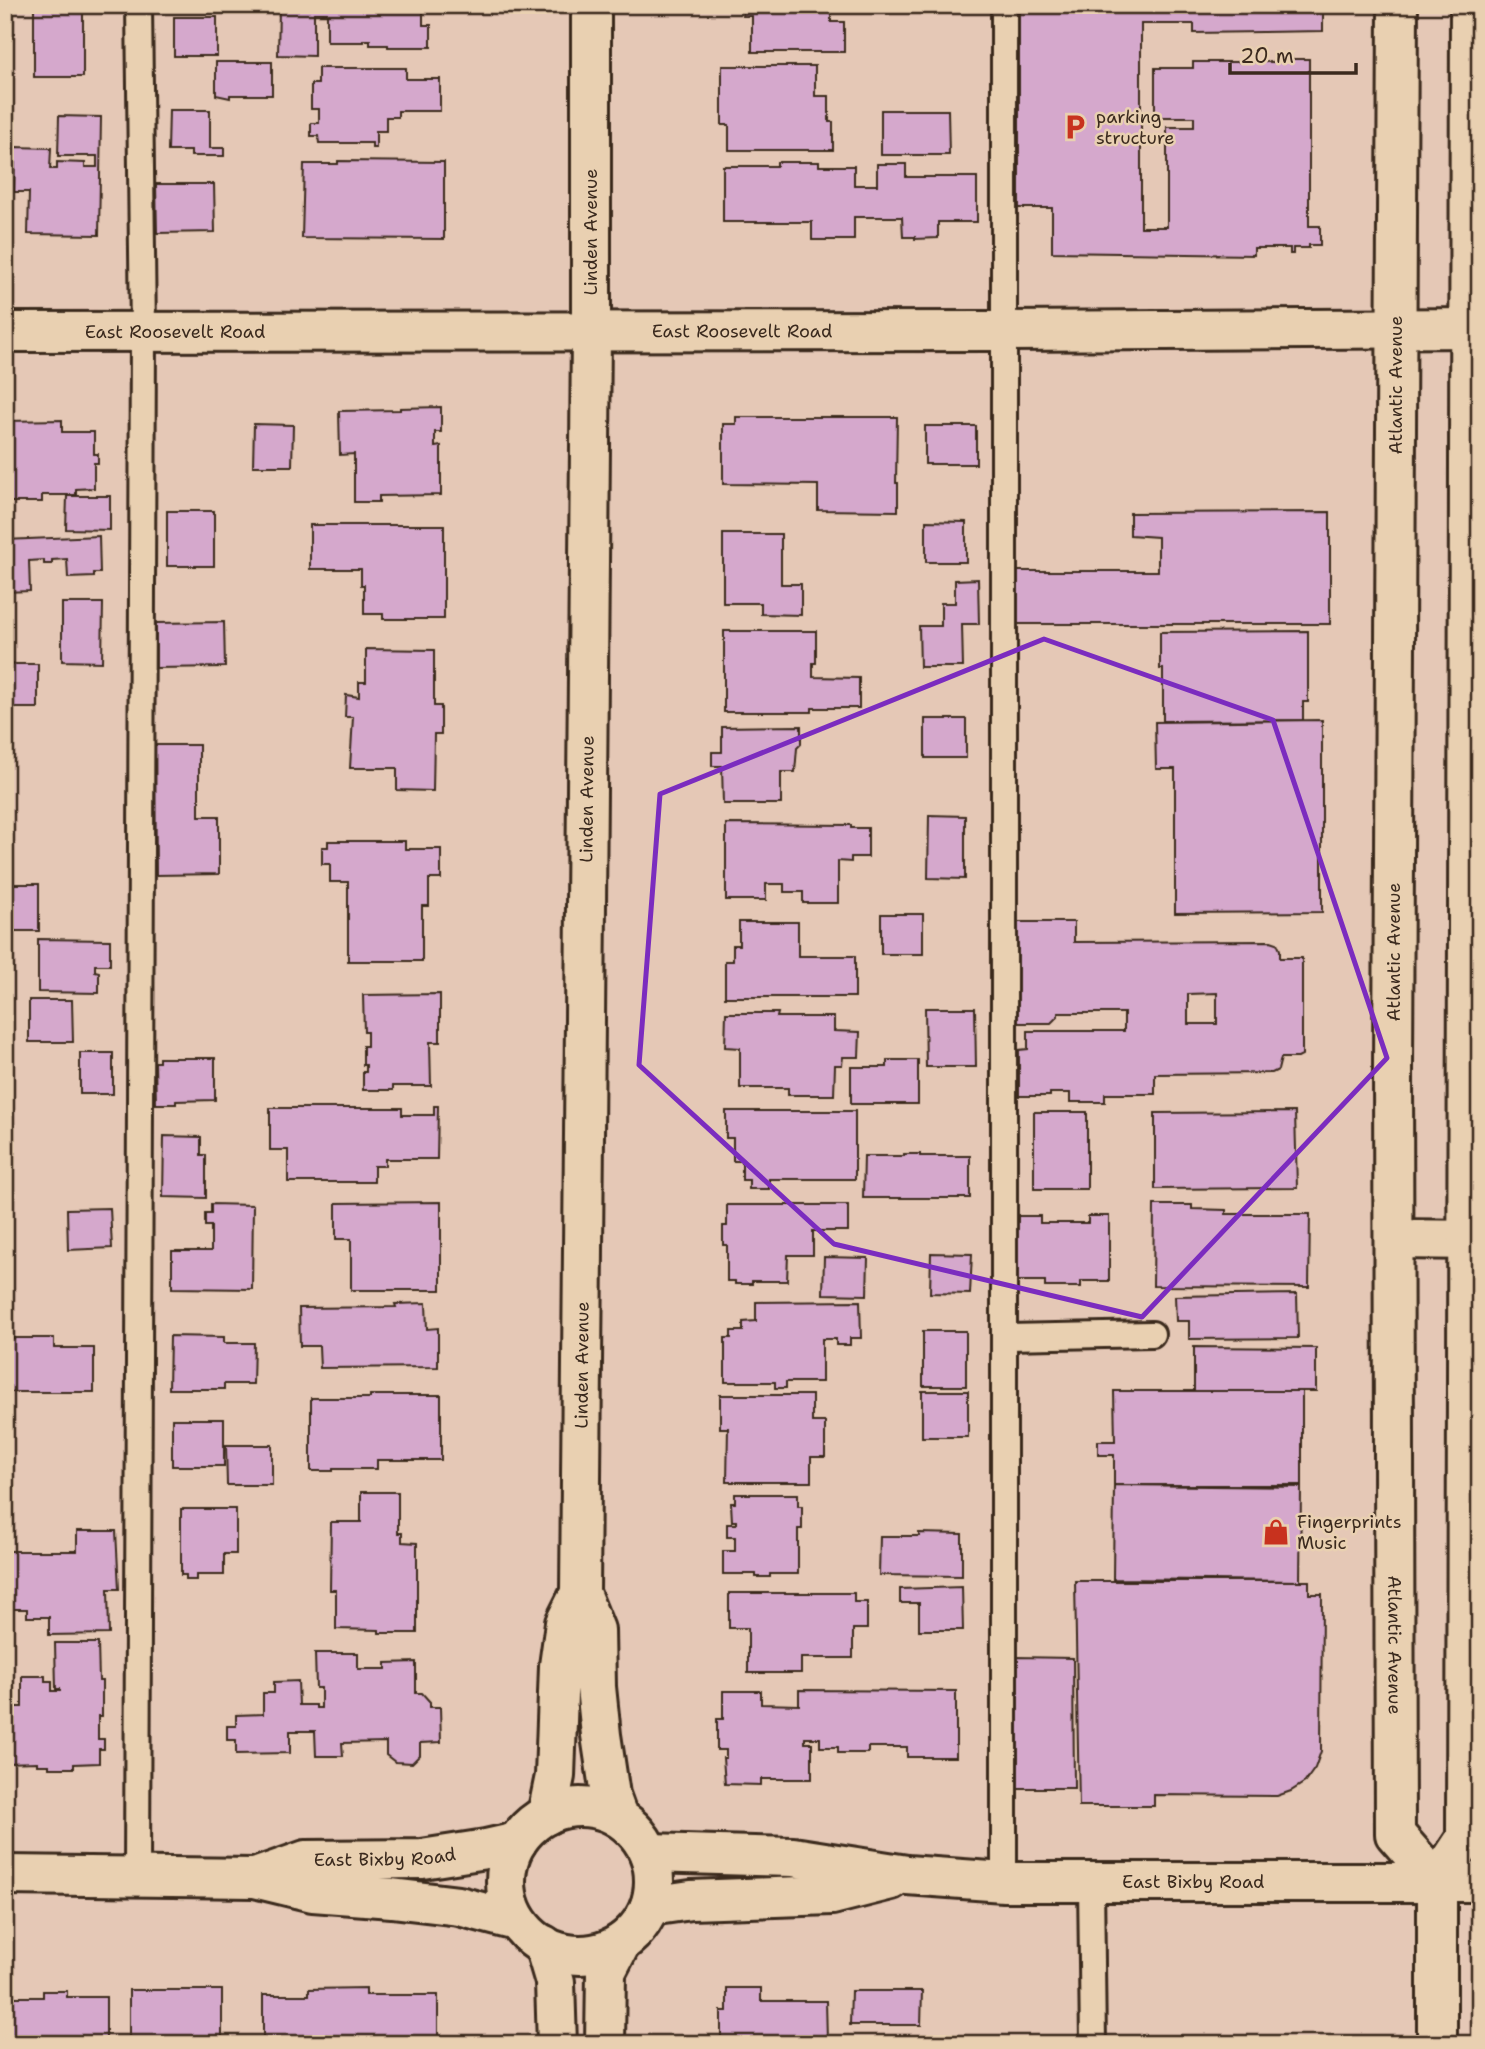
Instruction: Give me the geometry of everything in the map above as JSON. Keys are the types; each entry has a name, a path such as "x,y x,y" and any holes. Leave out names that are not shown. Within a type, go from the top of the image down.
{"street":[{"name":"Linden Avenue","path":"580,1593 591,332 591,5"},
{"name":"Atlantic Avenue","path":"1398,5 1393,1055 1395,1834 1437,1882"},
{"path":"1437,2044 1437,1882 1466,1838 1473,1551 1475,208 1470,5"},
{"name":"East Roosevelt Road","path":"5,332 1475,328"},
{"path":"1394,1239 1473,1240"},
{"path":"547,1815 555,1776 559,1667 565,1623 580,1593"},
{"path":"580,1593 595,1630 596,1687 601,1735 610,1795 618,1817"},
{"path":"530,1933 552,1951 600,1953 621,1943 638,1927 650,1906 654,1883 649,1853 636,1832 618,1817 597,1809 574,1807 555,1811 537,1820 521,1834 510,1854 505,1875 507,1899 530,1933 555,1982 557,2044"},
{"name":"East Bixby Road","path":"255,1878 306,1860 422,1859 517,1842"},
{"name":"East Bixby Road","path":"649,1853 793,1857 907,1875 1004,1882 1480,1882"},
{"name":"East Bixby Road","path":"5,1875 255,1878 313,1892 459,1906 530,1933"},
{"name":"East Bixby Road","path":"650,1906 691,1900 832,1895 907,1875"},
{"path":"605,2044 607,1972 621,1943"}],"lane":[{"path":"137,1875 143,332 139,5"},
{"path":"1004,5 1004,1882"},
{"path":"1005,1337 1152,1334"},
{"path":"1091,1882 1093,2044"}],"highlighted area":[{"path":"1044,639 1273,720 1387,1058 1142,1317 834,1244 639,1065 660,794"}],"building":[{"path":"34,5 83,6 83,77 34,77"},
{"path":"237,5 440,5 440,10 423,10 423,25 431,25 431,47 370,45 370,40 327,42 327,13 314,13 314,56 278,55 279,9 237,9"},
{"path":"743,5 831,5 831,22 844,22 844,52 752,52 752,16 743,16"},
{"path":"1019,5 1323,5 1323,31 1194,33 1194,24 1141,24 1141,227 1167,227 1167,127 1194,127 1194,117 1155,117 1155,68 1193,68 1193,62 1282,62 1282,59 1309,59 1309,226 1320,226 1320,245 1293,248 1293,254 1290,254 1290,248 1254,248 1254,255 1052,252 1052,208 1019,208"},
{"path":"174,17 217,17 217,56 174,56"},
{"path":"216,62 272,62 272,95 230,95 230,98 216,95"},
{"path":"722,66 815,66 815,96 829,96 833,150 729,150 729,125 722,125"},
{"path":"318,68 406,68 406,79 440,79 440,111 398,111 398,117 386,117 386,131 376,131 376,148 372,148 372,143 319,143 318,136 311,136 311,123 319,123 319,109 311,109 311,84 318,84"},
{"path":"169,110 210,110 210,148 224,148 224,156 191,156 191,151 168,151"},
{"path":"881,110 948,110 949,155 881,155"},
{"path":"59,116 101,117 99,235 28,234 29,192 14,192 15,147 51,148 50,169 57,169 57,162 85,163 85,167 97,167 97,156 58,156"},
{"path":"338,161 444,162 444,239 302,238 304,164 338,164"},
{"path":"777,162 819,162 819,166 854,166 854,185 877,185 877,164 906,164 906,177 977,177 977,222 938,222 938,238 915,239 903,237 902,217 854,217 854,240 812,240 812,222 723,222 723,166 777,166"},
{"path":"156,184 214,184 215,232 157,233"},
{"path":"441,407 441,432 435,432 435,447 441,446 441,495 379,496 379,502 354,502 354,454 340,455 339,411"},
{"path":"736,417 897,417 898,511 818,510 818,485 723,484 723,424 736,424"},
{"path":"62,420 62,432 94,432 94,454 98,454 98,463 94,463 94,488 76,489 76,495 42,495 42,502 6,502 6,479 10,479 6,421"},
{"path":"254,424 293,425 292,466 253,466"},
{"path":"925,426 976,426 976,464 925,464"},
{"path":"67,496 110,496 110,530 66,529"},
{"path":"167,511 214,511 214,566 167,566"},
{"path":"1330,512 1330,624 1018,624 1018,571 1158,571 1158,537 1130,535 1130,513"},
{"path":"926,521 966,522 966,562 926,562"},
{"path":"310,525 444,525 444,619 383,619 383,614 364,614 361,569 310,569"},
{"path":"723,534 781,534 781,584 801,584 801,615 761,614 761,603 723,603"},
{"path":"99,536 100,573 94,573 94,577 68,578 67,559 52,560 52,564 44,564 44,560 29,561 30,591 5,592 5,540"},
{"path":"978,579 979,624 962,624 963,667 920,667 919,626 941,626 941,603 955,603 955,580"},
{"path":"62,603 103,603 102,662 62,661"},
{"path":"224,622 225,667 156,668 156,623"},
{"path":"724,631 816,631 813,677 859,678 859,708 812,708 812,712 724,712"},
{"path":"1308,631 1308,702 1303,702 1303,720 1163,721 1160,632"},
{"path":"366,649 434,650 434,706 441,706 441,734 434,734 433,791 397,790 397,768 350,768 353,717 345,717 346,695 359,697 359,682 366,682"},
{"path":"5,664 38,664 38,708 5,708"},
{"path":"925,719 966,719 966,758 925,758"},
{"path":"1322,720 1322,912 1175,913 1175,769 1156,769 1155,722"},
{"path":"801,726 801,744 797,748 795,772 781,772 781,804 723,804 722,766 712,766 712,752 722,752 722,727"},
{"path":"155,745 199,745 199,816 219,816 219,874 156,875"},
{"path":"929,815 965,816 965,879 928,878"},
{"path":"726,824 851,825 851,828 868,828 868,857 851,857 851,862 838,861 838,903 803,903 803,892 784,892 784,884 766,884 766,900 726,900"},
{"path":"328,841 405,841 405,849 441,849 441,879 429,879 429,906 422,906 422,961 348,961 348,882 330,882 330,864 322,864 322,847 328,847"},
{"path":"5,884 39,884 39,931 5,931"},
{"path":"881,914 923,914 923,954 881,954"},
{"path":"739,922 798,922 798,956 855,956 855,997 725,997 725,961 733,961 733,945 739,945"},
{"path":"1018,922 1074,922 1074,942 1271,941 1277,943 1280,958 1302,958 1302,1056 1281,1058 1278,1070 1272,1073 1155,1074 1155,1094 1105,1094 1105,1102 1070,1102 1070,1093 1019,1096 1019,1050 1028,1049 1028,1031 1124,1031 1124,1013 1058,1013 1051,1023 1018,1023","holes":["1217,993 1217,1024 1188,1024 1188,994"]},
{"path":"38,939 110,940 110,965 95,965 95,971 99,972 99,993 38,992"},
{"path":"440,994 440,1042 430,1042 431,1086 393,1086 393,1090 363,1090 363,1072 366,1072 366,1065 363,1065 363,1046 367,1046 367,1032 364,1032 363,995"},
{"path":"29,1000 72,1000 73,1042 29,1042"},
{"path":"925,1008 975,1008 976,1067 926,1067"},
{"path":"726,1013 778,1013 777,1017 834,1017 834,1031 860,1032 859,1057 843,1057 842,1065 835,1065 834,1095 788,1095 788,1088 740,1088 740,1048 725,1047"},
{"path":"80,1053 113,1053 113,1094 80,1094"},
{"path":"159,1058 215,1058 215,1100 156,1104 155,1062 159,1062"},
{"path":"887,1060 918,1060 918,1104 851,1104 851,1067 887,1067"},
{"path":"434,1106 438,1106 437,1159 385,1159 385,1166 374,1166 374,1182 288,1182 288,1150 270,1150 270,1108 402,1108 402,1115 434,1115"},
{"path":"726,1111 855,1111 855,1179 769,1179 769,1189 749,1189 749,1180 742,1180 742,1161 733,1161 733,1138 726,1138"},
{"path":"1034,1112 1087,1112 1087,1189 1034,1189"},
{"path":"1295,1112 1297,1188 1155,1189 1155,1113"},
{"path":"164,1136 201,1137 201,1155 206,1155 206,1198 163,1197"},
{"path":"864,1156 970,1156 970,1198 863,1198"},
{"path":"441,1202 441,1290 351,1290 351,1239 336,1239 336,1203"},
{"path":"211,1204 253,1205 252,1289 172,1288 172,1251 211,1251 211,1226 205,1226 205,1213 211,1213"},
{"path":"727,1205 848,1205 848,1231 813,1231 813,1255 788,1255 787,1281 735,1284 735,1281 727,1281 727,1245 723,1245"},
{"path":"1154,1205 1192,1205 1192,1209 1226,1210 1226,1214 1310,1214 1309,1287 1153,1286"},
{"path":"110,1208 112,1248 68,1250 67,1209"},
{"path":"1017,1216 1040,1216 1040,1223 1088,1223 1088,1216 1109,1216 1109,1281 1081,1281 1081,1287 1045,1287 1045,1281 1017,1281"},
{"path":"931,1253 972,1254 970,1294 930,1293"},
{"path":"824,1257 868,1258 867,1295 823,1294"},
{"path":"1297,1294 1298,1338 1189,1339 1189,1321 1176,1321 1175,1296"},
{"path":"860,1301 861,1338 850,1338 850,1345 836,1345 836,1339 822,1339 822,1382 786,1382 786,1388 775,1388 775,1382 725,1382 725,1338 731,1338 731,1331 743,1331 743,1322 756,1321 756,1302"},
{"path":"426,1303 427,1329 438,1328 438,1367 320,1368 319,1346 300,1346 299,1308 396,1307 395,1304"},
{"path":"923,1331 966,1331 966,1386 923,1386"},
{"path":"170,1336 224,1337 224,1343 254,1343 253,1384 224,1384 224,1389 169,1389"},
{"path":"5,1338 54,1338 54,1348 94,1348 94,1392 5,1392"},
{"path":"1194,1347 1316,1348 1316,1391 1194,1391"},
{"path":"922,1391 968,1391 968,1437 922,1437"},
{"path":"1114,1391 1302,1391 1302,1485 1114,1485 1114,1455 1098,1455 1098,1441 1115,1441"},
{"path":"370,1395 441,1395 441,1460 377,1460 377,1469 311,1471 311,1398 370,1398"},
{"path":"720,1395 812,1395 812,1422 825,1422 825,1457 811,1457 811,1482 727,1482 728,1428 720,1428"},
{"path":"172,1419 224,1419 224,1466 172,1466"},
{"path":"226,1445 272,1445 272,1485 227,1485"},
{"path":"1114,1485 1301,1487 1300,1581 1113,1579"},
{"path":"361,1492 398,1492 398,1533 402,1533 402,1542 417,1543 417,1633 336,1629 336,1590 330,1590 331,1522 361,1522"},
{"path":"735,1494 798,1494 798,1506 802,1506 802,1529 798,1529 798,1574 756,1577 756,1574 723,1574 723,1551 735,1551 735,1537 727,1537 727,1524 736,1524 736,1521 732,1521 731,1503 735,1503"},
{"path":"181,1509 236,1509 236,1554 224,1554 224,1575 196,1575 196,1580 186,1580 186,1575 181,1575"},
{"path":"77,1531 116,1531 119,1589 108,1589 109,1634 49,1635 49,1617 27,1617 27,1609 5,1609 5,1551 77,1551"},
{"path":"919,1533 962,1534 962,1576 879,1575 880,1536 919,1536"},
{"path":"1075,1581 1309,1581 1309,1594 1322,1594 1321,1751 1315,1768 1305,1782 1277,1796 1154,1795 1154,1806 1079,1806"},
{"path":"962,1587 963,1630 919,1630 919,1603 900,1603 900,1589"},
{"path":"729,1593 854,1593 854,1602 867,1602 867,1629 853,1629 853,1658 801,1658 801,1673 748,1673 748,1628 729,1628"},
{"path":"55,1643 98,1643 102,1716 98,1716 98,1739 104,1739 104,1749 99,1749 99,1763 74,1764 74,1768 49,1768 49,1765 37,1765 37,1762 5,1763 5,1707 22,1707 22,1676 45,1676 45,1681 52,1681 52,1691 60,1691 56,1689"},
{"path":"315,1653 358,1653 358,1669 386,1669 386,1663 416,1662 416,1693 422,1693 430,1702 430,1707 440,1707 441,1742 420,1743 420,1755 412,1763 395,1762 386,1755 386,1742 342,1743 343,1756 316,1756 315,1731 290,1731 290,1753 236,1754 236,1740 227,1740 227,1726 236,1726 236,1715 263,1714 263,1693 274,1693 274,1682 298,1681 299,1705 316,1705 316,1708 321,1708 321,1688 316,1688"},
{"path":"1015,1657 1073,1658 1074,1788 1016,1788"},
{"path":"799,1690 956,1691 956,1757 907,1757 907,1747 868,1747 868,1753 838,1753 838,1747 820,1747 820,1738 805,1738 805,1743 812,1743 812,1779 761,1779 761,1785 725,1784 723,1758 726,1758 726,1750 717,1750 717,1719 723,1719 723,1691 761,1691 761,1704 799,1705"},
{"path":"5,1987 14,1987 14,1997 43,1997 43,1991 67,1991 67,1997 106,1997 106,2042 5,2044"},
{"path":"366,1988 366,1995 438,1995 438,2044 263,2043 263,1995 309,1995 309,1989"},
{"path":"727,1988 761,1988 761,2001 826,2001 827,2040 837,2040 837,2044 721,2044 721,2011 727,2011"},
{"path":"129,1990 222,1990 222,2044 129,2044"},
{"path":"851,1991 922,1991 921,2025 850,2025"}],"place":[{"name":"parking structure","path":"1075,127"},
{"name":"Fingerprints Music","path":"1276,1532"}]}
